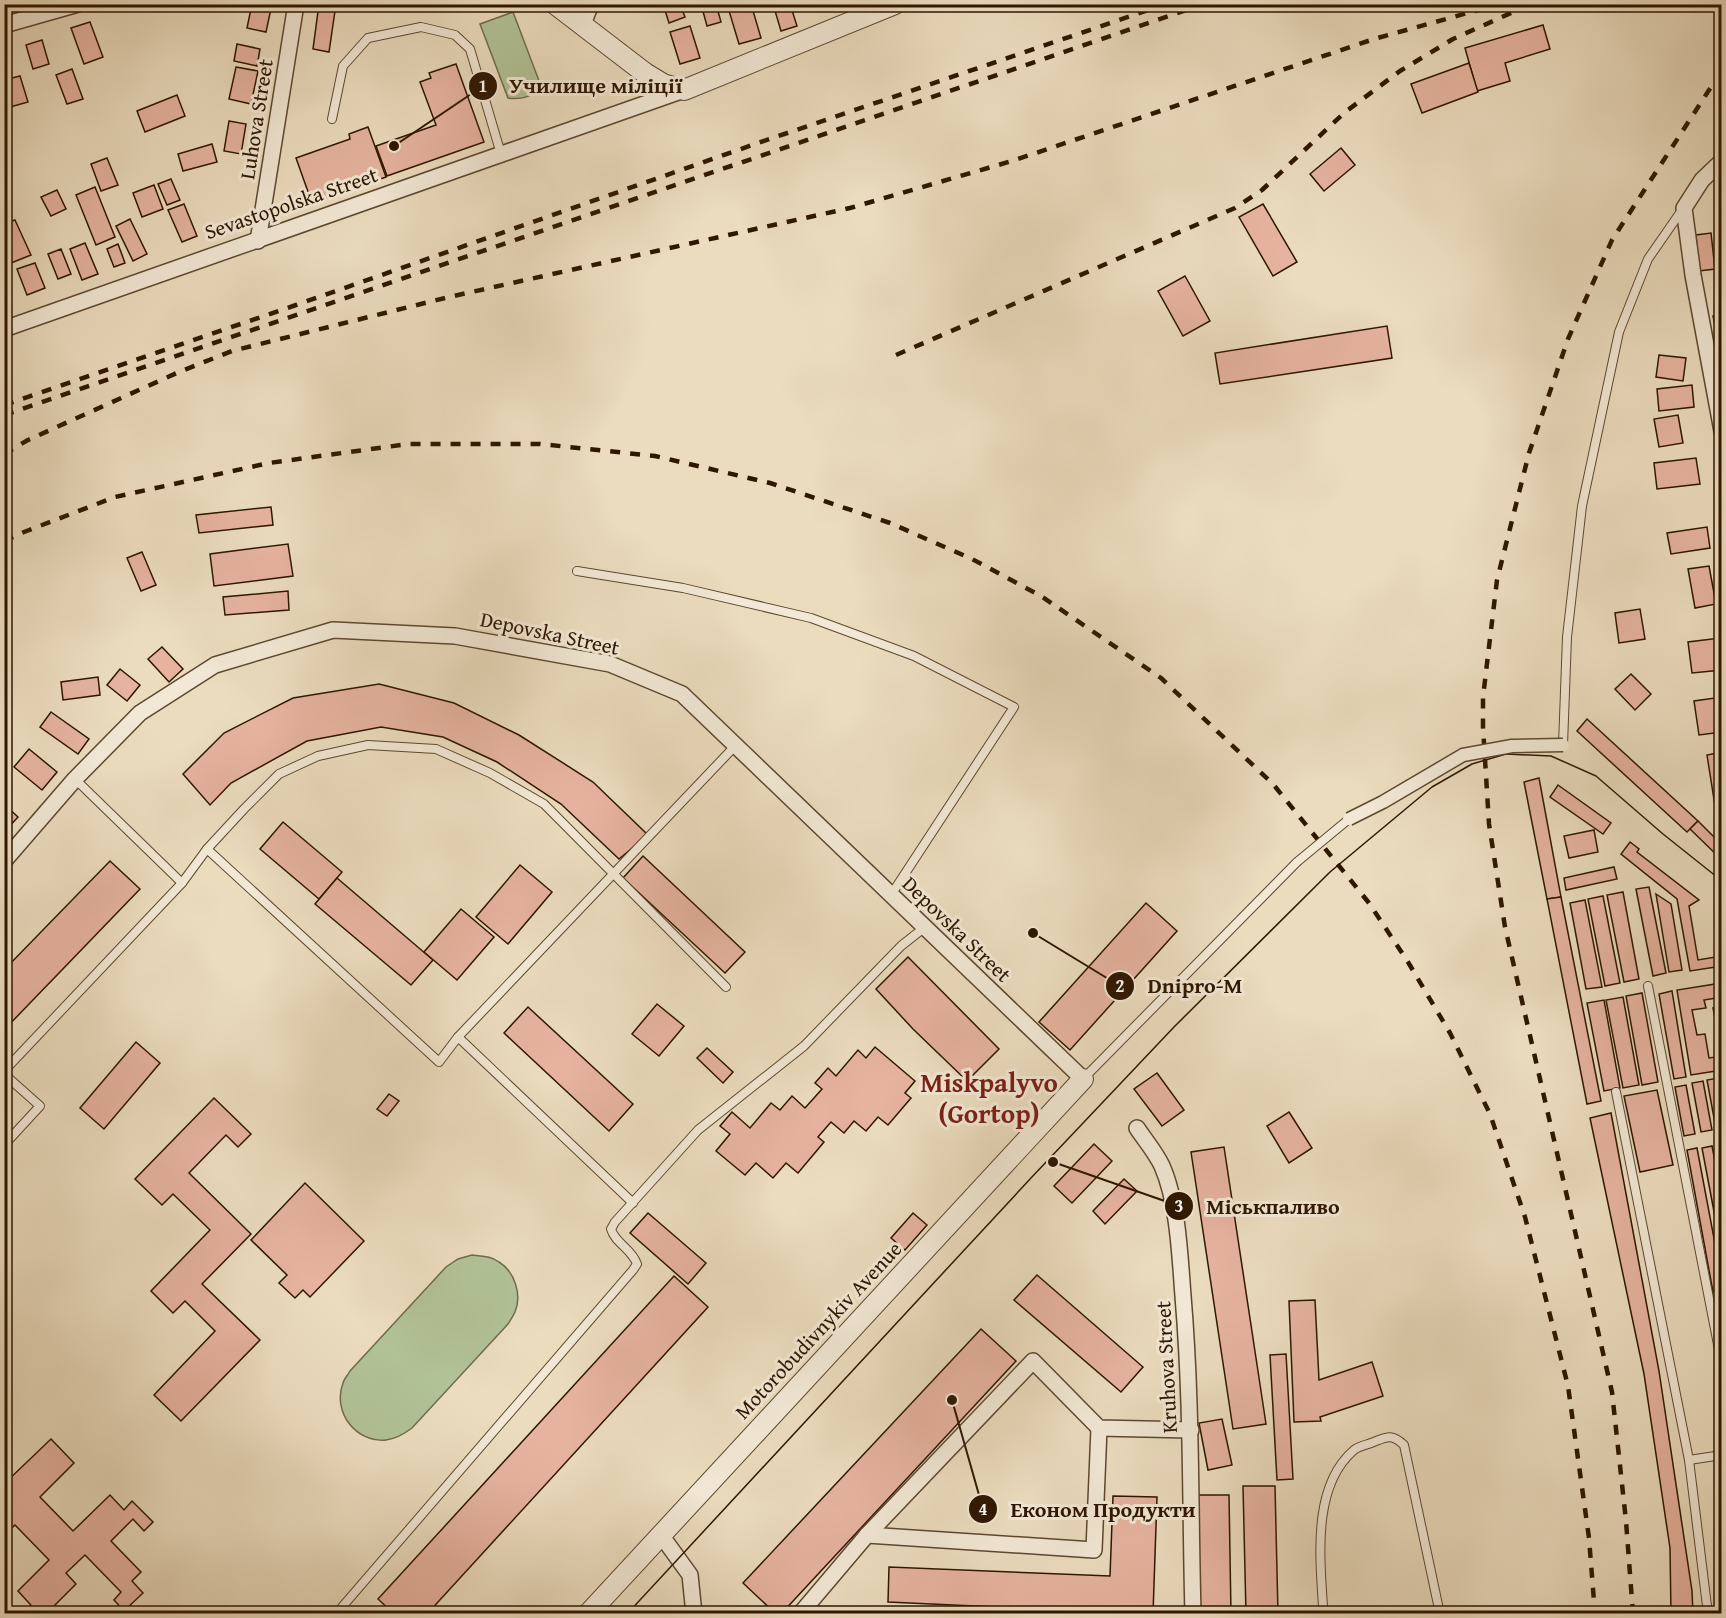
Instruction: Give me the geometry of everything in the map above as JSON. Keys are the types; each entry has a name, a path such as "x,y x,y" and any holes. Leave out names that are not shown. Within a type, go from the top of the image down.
{"street":[{"path":"4,25 78,4"},
{"name":"Luhova Street","path":"258,241 296,4"},
{"path":"555,4 645,73 663,84 684,90"},
{"path":"583,24 591,4"},
{"name":"Sevastopolska Street","path":"4,329 684,90 895,4"},
{"path":"1722,161 1702,180 1684,208 1693,275 1722,431"},
{"name":"Depovska Street","path":"4,861 75,779 140,713 215,665 333,630 455,636 610,664 682,694 1083,1079"},
{"path":"1349,819 1383,802 1463,755 1512,746 1563,745"},
{"name":"Motorobudivnykiv Avenue","path":"588,1614 1083,1079"},
{"name":"Kruhova Street","path":"1137,1128 1162,1166 1172,1200 1180,1259 1191,1430 1193,1614"},
{"path":"800,1614 867,1535 1033,1360 1099,1428 1191,1430"},
{"path":"867,1535 1094,1550 1099,1428"},
{"path":"661,1535 690,1575 694,1614"}],"lane":[{"path":"332,119 343,66 368,38 421,27 455,35 470,49 501,154"},
{"path":"1563,745 1567,637 1582,506 1619,332 1648,258 1684,208"},
{"path":"577,571 683,588 811,618 914,656 1014,707 891,894"},
{"path":"4,1145 40,1107 4,1072 182,883 207,849 243,809 279,774 318,756 369,745 436,749 490,773 544,804 726,987"},
{"path":"207,849 439,1062 458,1038 736,745"},
{"path":"75,779 182,883"},
{"path":"1083,1079 1298,862 1349,819"},
{"path":"336,1614 633,1270 637,1264 635,1257 612,1235 611,1229 615,1222 698,1130 804,1046 901,946 925,927"},
{"path":"1648,987 1722,1365"},
{"path":"458,1038 633,1203"},
{"path":"1616,1092 1689,1460 1708,1614"},
{"path":"1325,1614 1319,1552 1326,1493 1338,1470 1356,1449 1388,1436 1396,1438 1404,1445 1440,1614"},
{"path":"1689,1460 1722,1455"}],"green space":[{"path":"513,12 541,86 530,95 518,99 508,98 480,24"},
{"path":"472,1255 499,1262 505,1266 513,1278 518,1298 515,1312 508,1324 412,1428 400,1436 386,1440 375,1440 356,1431 349,1424 341,1405 340,1394 344,1380 446,1267 458,1259"}],"building":[{"path":"252,4 272,4 266,32 247,28"},
{"path":"319,4 336,4 329,52 313,49"},
{"path":"663,4 680,4 685,17 669,23"},
{"path":"701,4 716,4 721,22 707,26"},
{"path":"727,4 751,4 761,38 739,44"},
{"path":"773,4 790,4 797,26 781,31"},
{"path":"849,4 865,4 850,9"},
{"path":"90,22 103,57 84,64 71,28"},
{"path":"1543,25 1550,49 1505,63 1510,81 1477,91 1465,48"},
{"path":"690,26 700,58 680,64 670,32"},
{"path":"42,40 49,64 33,69 26,45"},
{"path":"237,44 260,49 257,66 234,61"},
{"path":"1469,63 1478,92 1422,113 1411,84"},
{"path":"456,64 484,142 387,176 376,146 436,125 420,82 431,78 429,73"},
{"path":"236,67 258,71 251,104 229,99"},
{"path":"72,69 83,99 67,104 56,75"},
{"path":"20,76 28,102 10,107 4,91 4,80"},
{"path":"177,95 185,116 145,132 137,111"},
{"path":"229,121 246,124 241,154 224,151"},
{"path":"368,127 386,177 312,203 296,158 350,139 349,134"},
{"path":"212,144 217,162 183,171 178,154"},
{"path":"1341,148 1355,165 1324,191 1310,174"},
{"path":"107,158 118,185 101,191 91,164"},
{"path":"171,179 180,200 167,205 158,184"},
{"path":"154,185 163,209 142,217 133,193"},
{"path":"95,187 115,237 96,245 76,195"},
{"path":"57,190 66,209 51,216 41,197"},
{"path":"184,204 197,236 182,242 168,210"},
{"path":"1263,204 1297,262 1273,276 1239,217"},
{"path":"130,219 147,254 133,261 116,226"},
{"path":"15,220 31,255 11,263 4,249 4,224"},
{"path":"1711,233 1715,269 1699,271 1696,235"},
{"path":"85,243 98,274 82,280 70,249"},
{"path":"118,244 125,263 114,267 107,249"},
{"path":"61,249 71,274 58,279 48,254"},
{"path":"35,263 45,288 27,295 17,269"},
{"path":"1185,276 1210,321 1183,336 1158,291"},
{"path":"1722,314 1722,338 1718,339 1713,316"},
{"path":"1387,326 1392,358 1220,384 1215,353"},
{"path":"1659,355 1686,358 1683,381 1656,377"},
{"path":"1692,385 1694,407 1659,411 1657,389"},
{"path":"1678,415 1683,443 1659,447 1654,419"},
{"path":"1696,458 1700,484 1657,489 1654,463"},
{"path":"271,507 273,525 199,533 196,515"},
{"path":"1707,527 1710,548 1671,554 1667,533"},
{"path":"288,544 293,576 214,586 210,554"},
{"path":"142,552 156,585 141,591 127,558"},
{"path":"1709,566 1716,604 1695,608 1688,569"},
{"path":"288,591 289,610 225,615 223,597"},
{"path":"1640,609 1645,639 1619,643 1615,613"},
{"path":"1720,638 1722,670 1692,673 1688,642"},
{"path":"162,647 183,669 169,682 148,659"},
{"path":"120,669 140,685 127,701 107,685"},
{"path":"1631,674 1651,694 1635,710 1615,689"},
{"path":"98,677 100,695 63,700 61,682"},
{"path":"379,684 454,703 519,735 593,782 648,835 619,859 561,804 497,762 443,737 381,727 307,741 231,783 210,805 183,774 224,733 293,698"},
{"path":"1722,697 1722,732 1699,735 1694,701"},
{"path":"51,712 89,739 78,754 40,727"},
{"path":"1587,719 1698,821 1687,832 1577,731"},
{"path":"29,749 57,772 42,790 14,767"},
{"path":"1722,752 1722,805 1715,806 1707,755"},
{"path":"1539,778 1561,897 1547,899 1524,782"},
{"path":"1558,785 1611,823 1603,834 1550,797"},
{"path":"4,804 18,817 5,831 4,831"},
{"path":"1698,821 1722,845 1722,860 1690,829"},
{"path":"283,822 342,872 319,899 260,849"},
{"path":"1594,830 1598,852 1569,858 1564,836"},
{"path":"1630,842 1639,849 1637,852 1699,900 1689,906 1698,960 1722,956 1722,966 1690,971 1677,899 1621,854"},
{"path":"643,856 745,952 725,973 623,878"},
{"path":"110,861 140,889 4,1030 4,970"},
{"path":"520,865 552,892 508,944 476,917"},
{"path":"1614,867 1617,879 1566,890 1564,878"},
{"path":"337,878 433,960 411,985 315,904"},
{"path":"1649,887 1666,973 1653,976 1636,889"},
{"path":"1623,892 1639,979 1624,982 1607,895"},
{"path":"1656,894 1671,904 1682,970 1669,972"},
{"path":"1603,896 1620,983 1605,986 1588,899"},
{"path":"1561,897 1601,1101 1587,1104 1547,899"},
{"path":"1585,900 1602,987 1586,989 1570,903"},
{"path":"1146,903 1177,931 1070,1050 1039,1022"},
{"path":"461,909 494,937 457,980 424,952"},
{"path":"908,957 999,1049 967,1081 913,1029 876,989"},
{"path":"1722,983 1722,997 1704,1000 1706,1008 1692,1010 1697,1035 1705,1034 1709,1058 1722,1056 1722,1070 1691,1075 1677,990"},
{"path":"1672,991 1686,1077 1674,1079 1659,994"},
{"path":"1642,993 1658,1082 1642,1085 1626,996"},
{"path":"1623,997 1639,1085 1623,1088 1606,1000"},
{"path":"1604,1000 1620,1088 1604,1091 1587,1003"},
{"path":"657,1004 684,1026 659,1056 632,1034"},
{"path":"528,1007 633,1104 609,1131 504,1033"},
{"path":"1722,1007 1722,1034 1718,1035 1713,1008"},
{"path":"136,1042 160,1063 104,1129 80,1108"},
{"path":"875,1047 915,1081 905,1093 911,1098 888,1125 878,1117 866,1131 854,1121 844,1133 831,1122 818,1137 824,1142 798,1173 786,1163 773,1178 756,1163 745,1175 716,1151 730,1134 720,1126 732,1112 750,1128 771,1103 780,1110 792,1096 805,1108 822,1089 815,1083 828,1068 836,1076 858,1050 866,1058"},
{"path":"707,1048 733,1072 723,1083 697,1058"},
{"path":"1157,1073 1184,1110 1162,1126 1134,1089"},
{"path":"1718,1078 1722,1095 1722,1128 1716,1129 1707,1080"},
{"path":"1703,1081 1712,1130 1701,1132 1692,1083"},
{"path":"1686,1085 1695,1134 1684,1136 1675,1087"},
{"path":"1657,1090 1673,1165 1640,1172 1624,1096"},
{"path":"389,1094 399,1101 387,1116 377,1109"},
{"path":"214,1098 251,1134 238,1147 226,1135 189,1173 251,1234 202,1284 260,1340 181,1421 154,1395 215,1331 185,1301 173,1313 151,1291 210,1230 173,1194 162,1205 135,1179"},
{"path":"1289,1112 1312,1148 1289,1163 1267,1126"},
{"path":"1611,1113 1659,1371 1692,1591 1693,1614 1671,1614 1670,1548 1644,1374 1590,1118"},
{"path":"1094,1144 1112,1161 1072,1203 1054,1186"},
{"path":"1718,1144 1722,1144 1722,1163"},
{"path":"1712,1146 1722,1196 1722,1254 1702,1148"},
{"path":"1224,1147 1266,1424 1233,1429 1191,1152"},
{"path":"1697,1148 1722,1281 1722,1290 1713,1292 1687,1150"},
{"path":"1124,1179 1137,1191 1105,1224 1093,1211"},
{"path":"305,1183 364,1241 310,1297 303,1290 295,1298 279,1283 287,1275 251,1240"},
{"path":"648,1213 706,1263 688,1284 630,1233"},
{"path":"913,1213 927,1225 905,1250 891,1238"},
{"path":"1037,1275 1143,1367 1121,1392 1014,1300"},
{"path":"674,1276 708,1307 427,1614 394,1614 378,1599"},
{"path":"1315,1300 1319,1380 1372,1362 1383,1396 1320,1417 1321,1421 1294,1422 1289,1301"},
{"path":"981,1329 1016,1361 781,1614 776,1614 743,1583"},
{"path":"1286,1354 1293,1479 1277,1480 1270,1355"},
{"path":"1222,1419 1232,1465 1208,1470 1199,1423"},
{"path":"51,1439 74,1463 40,1497 73,1531 110,1495 124,1510 132,1501 153,1522 144,1531 133,1519 111,1541 141,1572 132,1581 143,1593 124,1611 114,1600 121,1592 85,1555 66,1573 76,1584 46,1614 39,1614 18,1591 49,1560 15,1525 4,1535 4,1484"},
{"path":"1243,1486 1275,1486 1278,1614 1246,1614"},
{"path":"1197,1495 1229,1495 1231,1614 1200,1614"},
{"path":"1113,1496 1157,1497 1153,1614 888,1602 889,1567 1110,1576"}],"tram line":[{"path":"627,1614 1174,1027 1330,872 1432,787 1472,764 1506,754 1551,756 1596,776 1722,881"}],"railway":[{"path":"4,405 1166,4"},
{"path":"4,415 1204,4"},
{"path":"4,454 28,440 179,372 232,351 449,297 850,208 1012,161 1374,39 1500,4"},
{"path":"896,355 1235,208 1262,190 1344,113 1400,71 1453,39 1531,4"},
{"path":"1633,1614 1612,1392 1505,927 1489,824 1483,697 1497,580 1529,453 1568,339 1612,240 1722,70"},
{"path":"4,541 115,497 269,463 408,444 540,444 655,456 770,483 890,523 972,559 1041,596 1161,678 1273,784 1369,903 1408,962 1450,1033 1490,1114 1525,1217 1568,1386 1589,1538 1595,1614"}],"place":[{"name":"Училище міліції","path":"394,146"},
{"name":"Dnipro-M","path":"1033,933"},
{"name":"Міськпаливо","path":"1053,1162"},
{"name":"Економ Продукти","path":"952,1400"}],"district":[{"name":"Miskpalyvo (Gortop)","path":"989,1098"}]}
